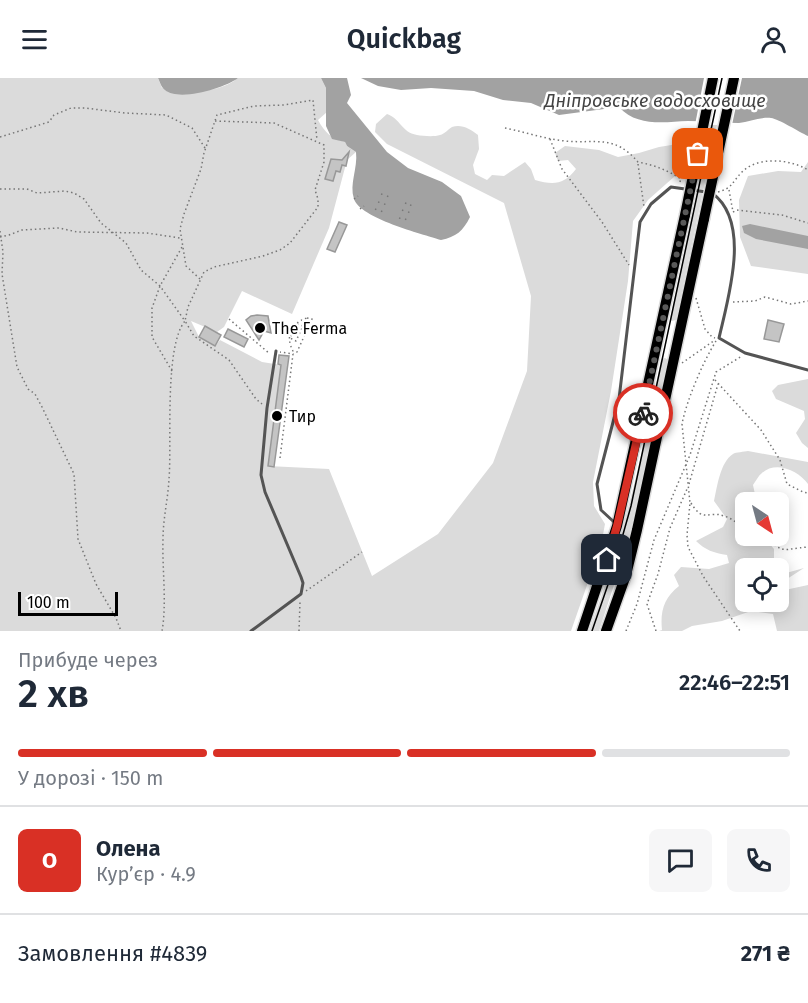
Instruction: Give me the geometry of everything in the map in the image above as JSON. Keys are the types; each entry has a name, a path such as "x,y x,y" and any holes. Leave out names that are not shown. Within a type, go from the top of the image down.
{"highway":[{"path":"582,631 617,526 713,78"},
{"path":"606,631 626,575 637,530 734,78"}],"lane":[{"path":"617,526 601,510 597,484 619,399 640,222 651,204 671,187 714,193 731,212 734,225 734,266 718,338 745,353 808,369"},
{"path":"251,631 301,594 303,583 265,492 261,475 267,408 276,351"}],"path":[{"path":"200,280 186,266 180,229 217,115 254,106 284,105 313,100 317,141"},
{"path":"0,137 49,122 61,111 85,108 166,115 192,129 206,148"},
{"path":"162,631 163,536 169,480 169,411 174,352 180,327 185,321 188,307 204,272 214,267 263,256 290,243 318,207 315,190 324,162 324,145 274,123 215,121"},
{"path":"505,128 550,139 599,141 619,146 629,152 638,162 645,214"},
{"path":"550,139 562,169 602,222 633,271"},
{"path":"638,162 656,165 678,177 681,179 677,188"},
{"path":"714,193 729,189 743,171 756,163 787,162 808,170"},
{"path":"0,189 27,189 37,193 65,191 84,199 101,223 126,243 141,270 160,286 194,336 229,360 256,399 267,408"},
{"path":"729,189 731,212 737,210 782,215 808,223"},
{"path":"381,194 390,198"},
{"path":"354,200 358,196"},
{"path":"378,202 388,205"},
{"path":"405,203 414,206"},
{"path":"360,209 364,206"},
{"path":"375,209 385,213"},
{"path":"402,210 412,213"},
{"path":"399,218 409,221"},
{"path":"1,237 22,230 59,228 77,232 147,233 181,238"},
{"path":"0,231 2,274 17,368 28,389 39,400 74,474 78,539 96,584 121,631"},
{"path":"173,372 152,337 152,308 160,286 183,247"},
{"path":"696,296 705,329 712,337 718,338"},
{"path":"726,304 755,301 765,297 791,304 808,301"},
{"path":"307,318 312,319 297,352 291,347 289,338 297,323 307,318"},
{"path":"229,319 275,358"},
{"path":"296,328 297,323"},
{"path":"289,338 296,341 298,338 303,326 297,323"},
{"path":"292,330 296,328 301,330"},
{"path":"292,330 304,336"},
{"path":"289,338 292,330"},
{"path":"292,335 298,338"},
{"path":"682,363 718,338"},
{"path":"718,338 708,354 682,424 690,502 687,535 688,548 703,576 740,631"},
{"path":"276,351 293,354 280,458"},
{"path":"626,631 637,604 654,540 686,465 716,372 745,353"},
{"path":"714,379 735,399 761,430 780,460 787,484 808,493"},
{"path":"656,631 647,604 658,574 670,528 688,486 718,384"},
{"path":"690,502 702,515 723,515 735,522"},
{"path":"775,546 778,549 790,551 808,547"},
{"path":"299,631 301,594 362,552"}],"shaded area":[{"path":"0,78 158,78 162,88 211,90 229,84 238,78 321,78 326,88 327,112 318,120 329,134 345,142 356,152 347,160 329,228 292,314 242,291 224,327 217,332 191,321 199,337 215,346 220,340 262,362 281,365 268,466 329,469 372,576 438,534 493,463 527,371 531,296 504,203 387,144 375,132 376,124 387,114 408,131 417,135 438,136 456,126 469,129 478,135 479,149 473,165 475,174 487,180 492,175 504,176 525,162 531,169 535,180 547,183 562,181 576,169 568,160 558,161 555,153 565,146 599,150 618,157 690,142 684,168 648,200 633,221 628,281 611,391 593,482 594,506 605,524 601,545 571,631 0,631"},
{"path":"720,78 727,78 676,320 672,321 670,319"},
{"path":"808,162 808,274 751,266 740,237 739,200 748,176 778,171 801,172"},
{"path":"661,359 668,360 628,542 599,631 589,631 622,530"},
{"path":"808,379 808,448 796,433 805,419 804,411 776,399 772,391 778,385"},
{"path":"748,451 808,462 808,484 793,471 774,467 758,477 753,485 754,492 735,492 735,546 771,546 774,549 774,558 735,558 735,612 748,612 722,621 692,626 682,631 659,631 662,630 664,605 679,586 674,575 681,567 709,569 729,563 727,555 710,551 696,541 723,527 727,519 714,501 725,463 734,453"},
{"path":"804,568 789,578 789,572"},
{"path":"808,585 808,631 777,631 773,614 758,612 789,612 789,589"}],"water":[{"path":"158,78 238,78 213,89 180,95 165,90"},
{"path":"321,78 347,78 351,95 347,103 387,152 408,168 442,182 461,196 470,217 458,233 441,240 379,219 359,206 353,193 356,152 345,142 332,139 326,126 326,88"},
{"name":"Дніпровське водосховище","path":"361,78 808,78 808,136 771,118 739,123 651,122 634,118 619,107 559,115 531,103 503,100 474,91 431,88 401,90 378,86"},
{"path":"750,224 808,236 808,249 756,239 744,233 742,226"}],"pier":[{"path":"704,78 742,78 732,125 695,125"}],"building":[{"path":"349,152 346,166 342,165 340,172 336,171 333,181 325,179 331,159 342,160"},
{"path":"339,222 347,225 335,252 327,249"},
{"name":"The Ferma","path":"257,315 268,316 271,333 264,331 259,340 246,320"},
{"path":"768,320 784,324 779,342 764,339"},
{"path":"205,326 221,335 215,346 199,337"},
{"path":"228,329 248,339 244,347 224,337"},
{"name":"Тир","path":"279,355 289,356 274,467 268,466 281,365 278,364"}],"tram line":[{"path":"592,631 613,570 631,506 722,78"}],"way so far":[{"path":"643,413 698,154"}],"place":[{"name":"The Ferma","path":"260,328"},
{"name":"Тир","path":"277,416"}],"route":[{"path":"607,560 643,413"}]}
